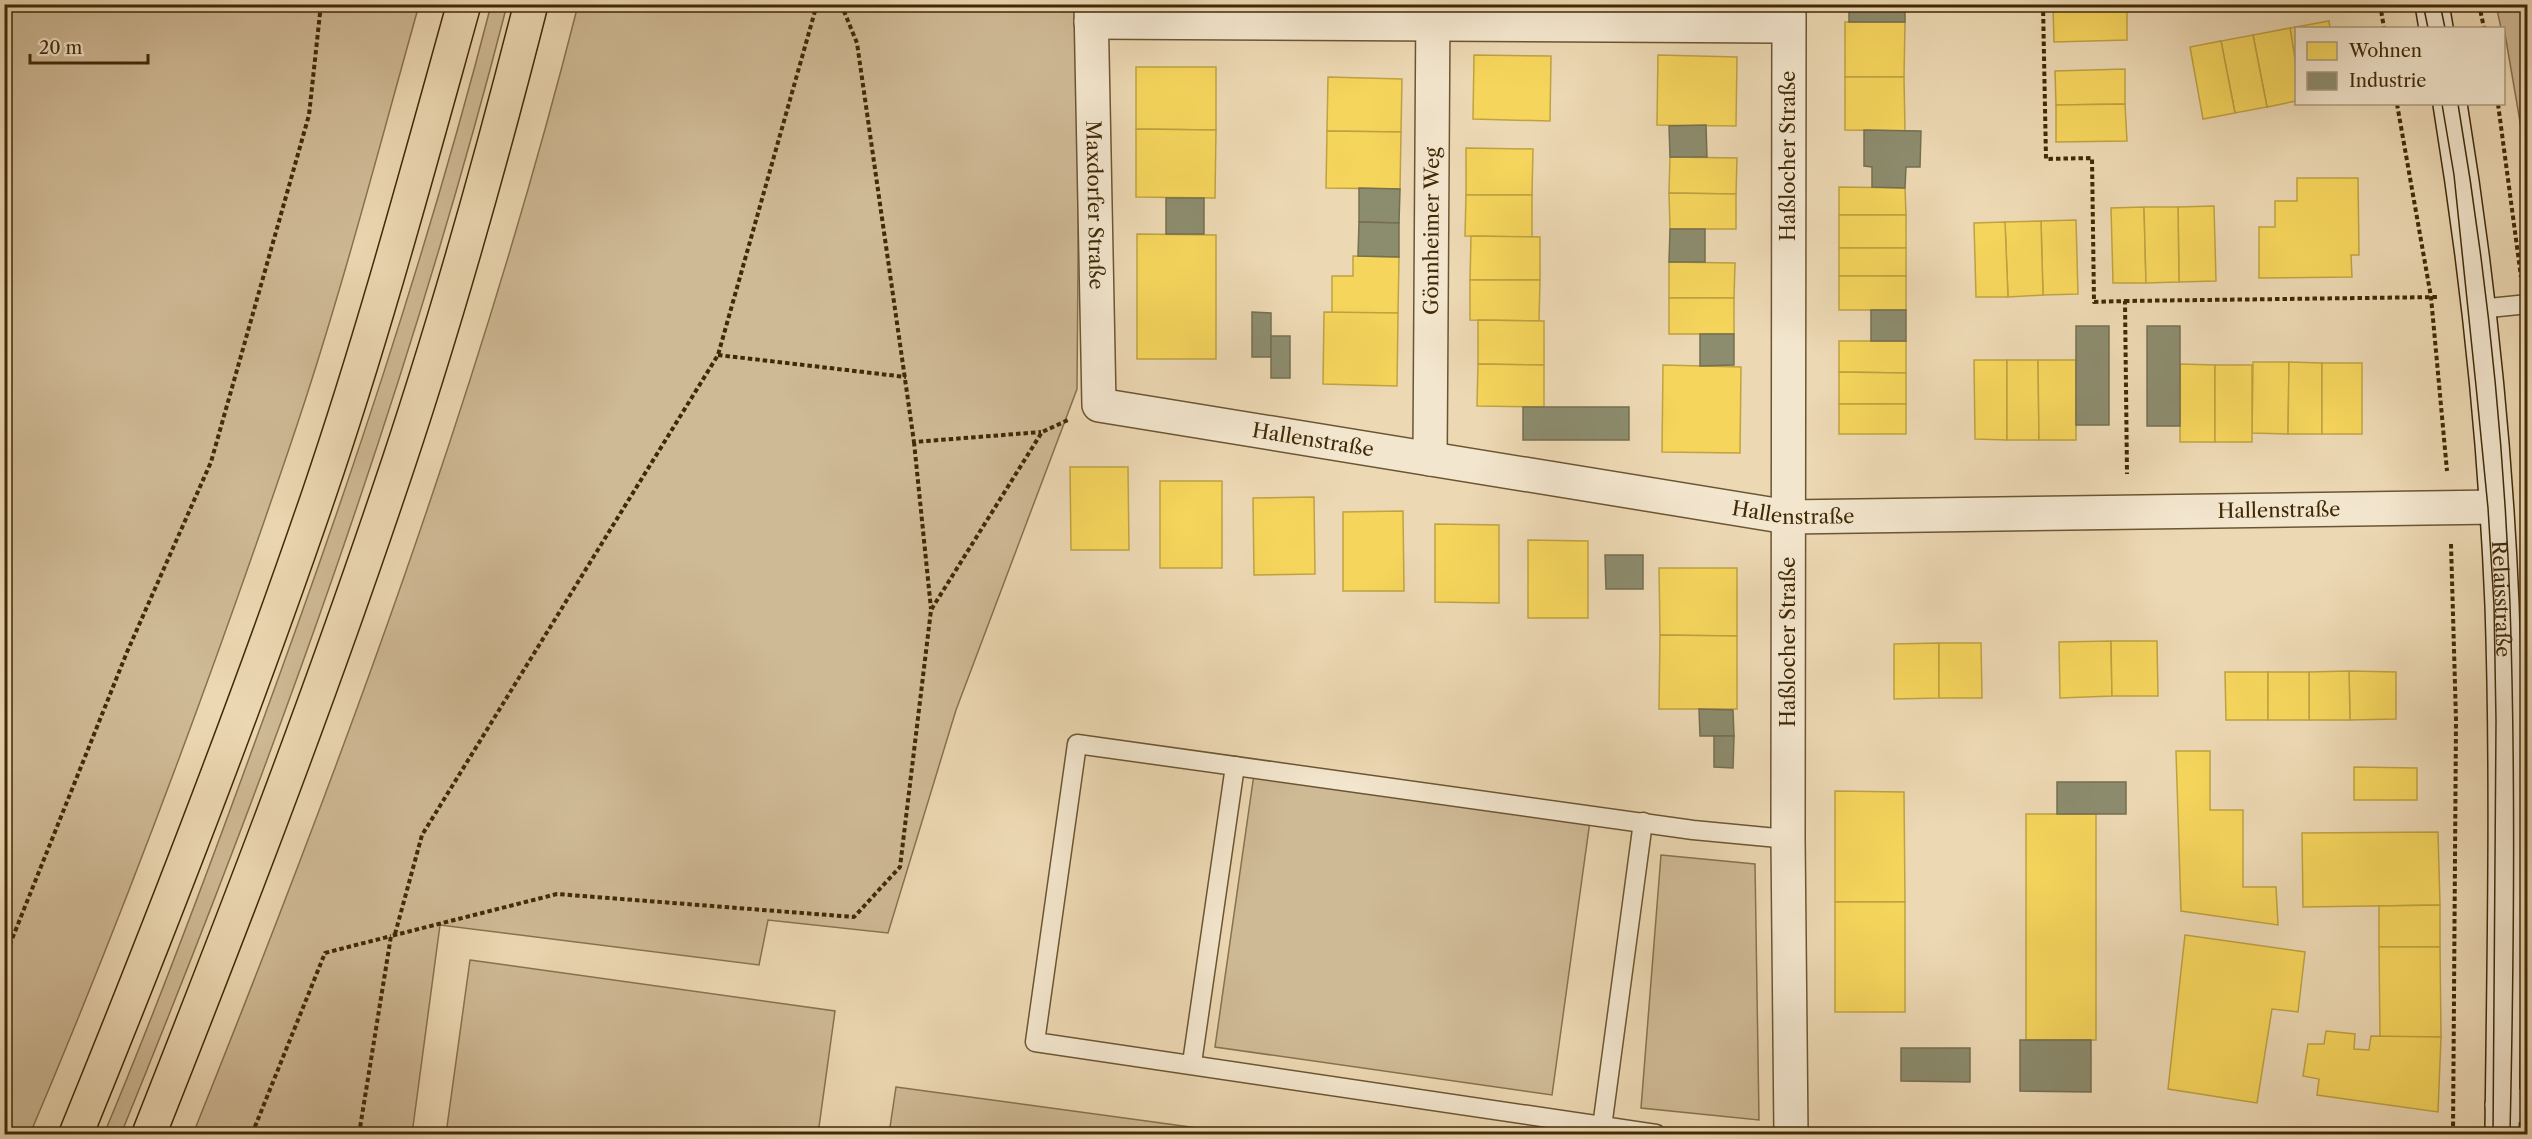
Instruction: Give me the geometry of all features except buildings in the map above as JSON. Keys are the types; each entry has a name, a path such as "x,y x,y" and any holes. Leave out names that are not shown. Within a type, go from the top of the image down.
{"highway":[{"path":"76,1134 187,859 319,493 393,259 464,4"},
{"path":"149,1134 313,710 389,491 501,123 531,4"}],"street":[{"path":"2432,4 2436,27"},
{"path":"1091,13 1789,15"},
{"name":"Maxdorfer Straße","path":"1091,13 1099,405"},
{"name":"Gönnheimer Weg","path":"1430,459 1433,14"},
{"name":"Haßlocher Straße","path":"1789,15 1788,839 1791,1134"},
{"name":"Relaisstraße","path":"2450,105 2478,302 2496,507 2504,723 2511,1115"},
{"name":"Hallenstraße","path":"1099,405 1788,517 2496,507"}],"lane":[{"path":"2478,302 2526,304"},
{"path":"1656,1134 1192,1063 1035,1042 1077,744 1643,822 1788,839"},
{"path":"1192,1063 1234,766"},
{"path":"1602,1127 1643,822"}],"path":[{"path":"4,959 127,652 211,462 309,115 321,4"},
{"path":"359,1134 393,935 422,835 718,355 817,4"},
{"path":"252,1134 325,953 557,894 854,917 900,867 931,610 906,377 857,43 841,4"},
{"path":"2043,4 2046,159 2092,158 2094,302 2431,297 2478,302"},
{"path":"2380,4 2384,27"},
{"path":"2479,4 2484,27"},
{"path":"2397,105 2431,297 2450,508 2456,720 2453,1134"},
{"path":"2498,105 2526,304 2528,343"},
{"path":"2125,301 2127,514"},
{"path":"718,355 906,377"},
{"path":"914,442 1042,432 1099,405"},
{"path":"931,610 1042,432"}],"shaded area":[{"path":"4,5 419,5 358,225 291,443 199,704 134,877 30,1134 4,1134"},
{"path":"491,5 507,5 468,149 381,435 333,576 231,857 121,1134 104,1134 203,883 324,551 441,189"},
{"path":"578,5 1080,5 1077,389 956,710 888,933 768,920 759,965 440,925 412,1134 193,1134 302,856 404,576 497,293"},
{"path":"2496,5 2527,5 2527,138 2523,139 2505,27 2501,27"},
{"path":"1254,774 1590,821 1552,1095 1215,1047"},
{"path":"1661,855 1755,864 1759,1120 1641,1108"},
{"path":"470,960 835,1011 818,1134 446,1134"},
{"path":"896,1087 1242,1134 889,1134"}],"tram line":[{"path":"2423,4 2428,27"},
{"path":"2440,4 2445,27"},
{"path":"2442,105 2454,175 2476,386 2488,508 2494,605 2496,721 2493,1134"},
{"path":"2458,105 2477,228 2492,353 2507,542 2514,803 2510,1134"}]}
